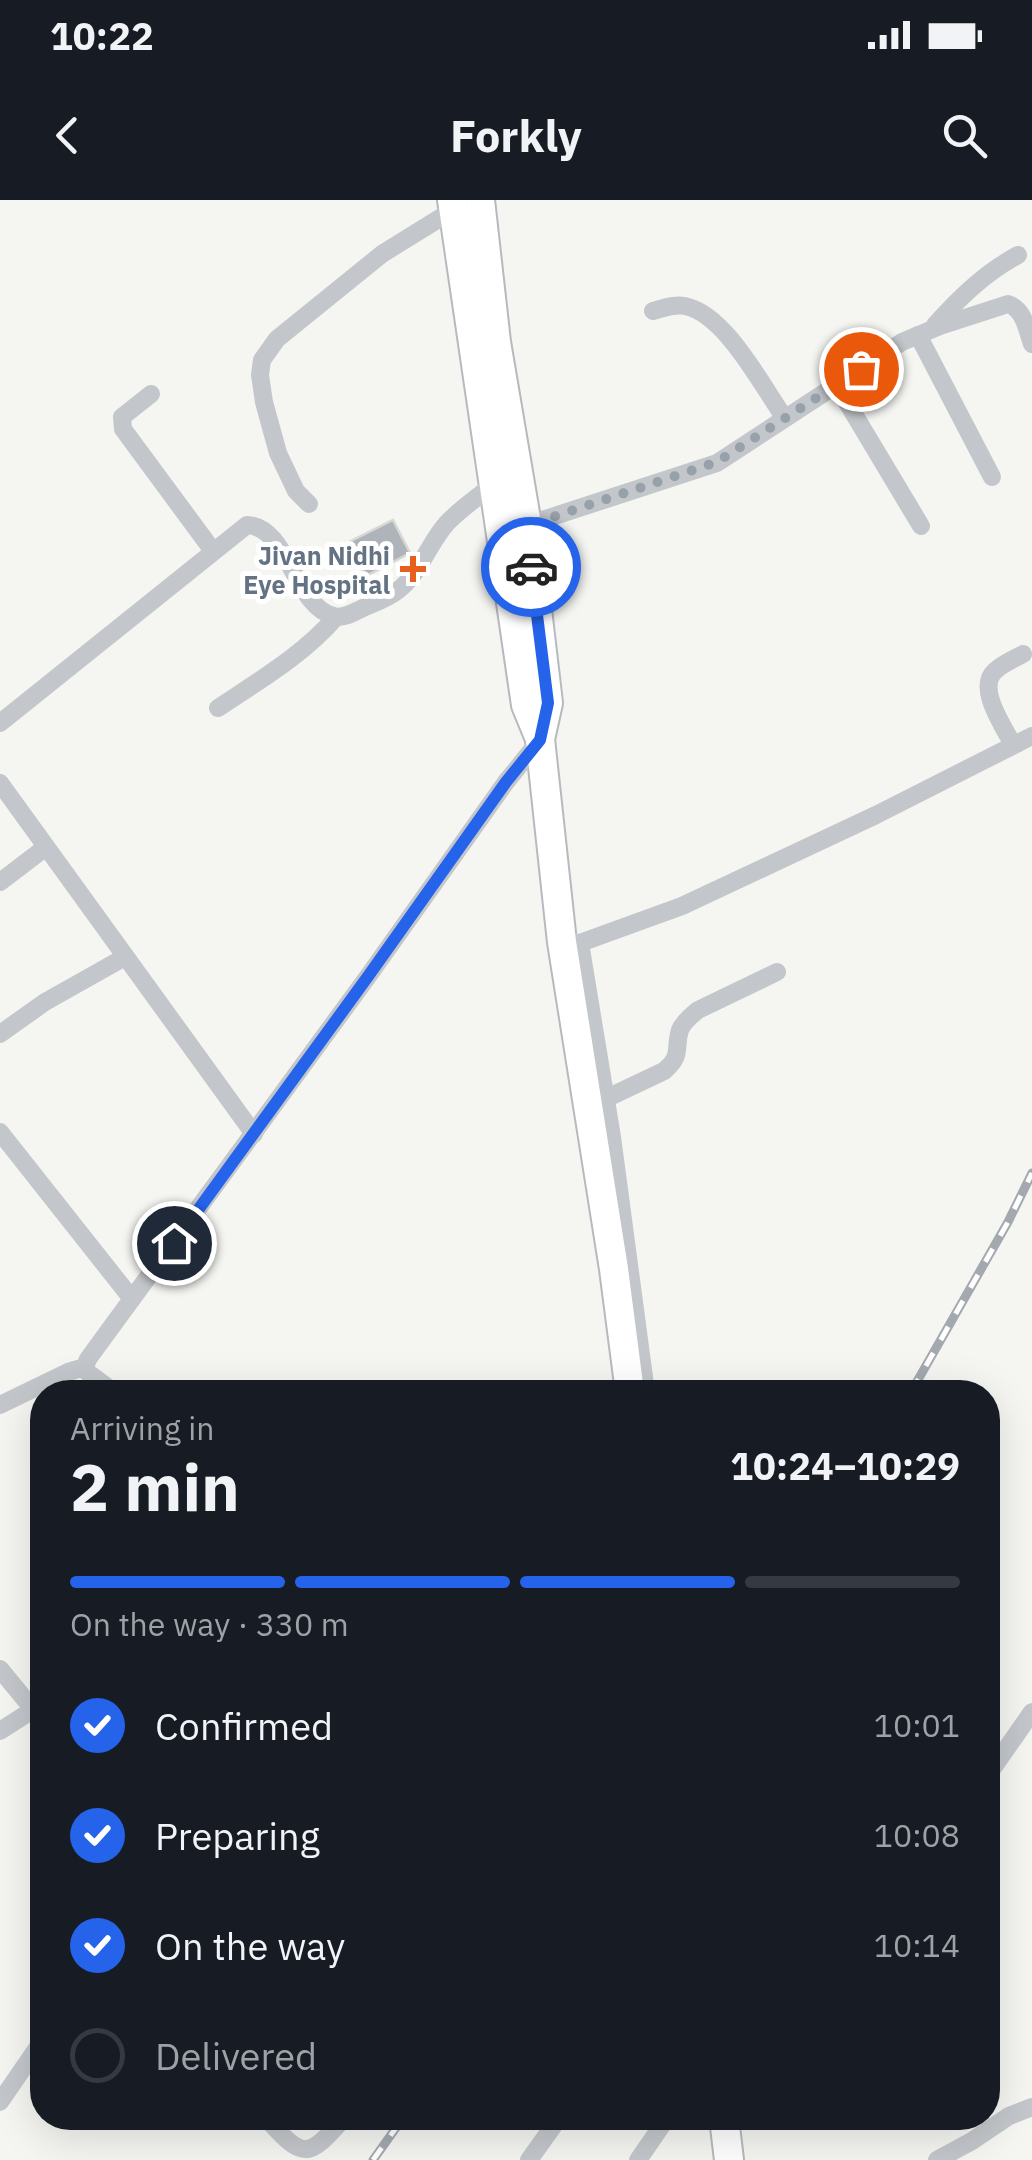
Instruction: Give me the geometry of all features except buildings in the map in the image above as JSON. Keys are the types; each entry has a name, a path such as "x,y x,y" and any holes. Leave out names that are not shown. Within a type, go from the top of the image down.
{"main road":[{"path":"480,200 496,342 526,526 548,703 540,740"},
{"path":"452,205 526,705 540,740 628,1380"},
{"path":"726,2130 730,2160"}],"street":[{"path":"309,504 296,491 278,453 262,389 262,360 277,338 382,254 452,205"},
{"path":"925,332 991,270 1018,255"},
{"path":"526,526 717,462 902,342 925,332 1008,304 1021,315 1032,344"},
{"path":"654,311 685,306 717,323 784,417"},
{"path":"925,332 992,477"},
{"path":"836,384 921,526"},
{"path":"151,394 122,417 123,428 213,551"},
{"path":"0,723 247,526 256,526 272,538 308,596 323,611 336,617 346,616 394,594 416,570 449,521 494,483"},
{"path":"218,708 301,652 336,617"},
{"path":"1013,746 986,691 995,671 1023,654"},
{"path":"644,1380 605,1099 570,951 682,906 1032,736"},
{"path":"98,1380 87,1372 88,1359 540,740"},
{"path":"0,783 254,1134"},
{"path":"0,882 46,848"},
{"path":"0,1034 45,1002 126,956"},
{"path":"605,1099 672,1064 680,1046 680,1030 698,1010 777,972"},
{"path":"0,1132 132,1300"},
{"path":"52,1380 85,1367"},
{"path":"0,1406 30,1391"},
{"path":"0,1669 30,1701"},
{"path":"1000,1758 1032,1712"},
{"path":"0,1731 30,1716"},
{"path":"0,2102 30,2058"},
{"path":"1000,2120 1031,2101"},
{"path":"277,2130 300,2151 318,2146 333,2130"},
{"path":"529,2160 550,2130"},
{"path":"638,2160 658,2130"},
{"path":"712,2130 716,2160"},
{"path":"937,2160 985,2130"}],"railway":[{"path":"918,1380 1032,1173"},
{"path":"373,2160 394,2130"}],"way so far":[{"path":"531,567 526,526 717,462 861,369"}],"place":[{"name":"Jivan Nidhi Eye Hospital","path":"413,569"}],"route":[{"path":"174,1243 540,740 548,703 531,567"}]}
